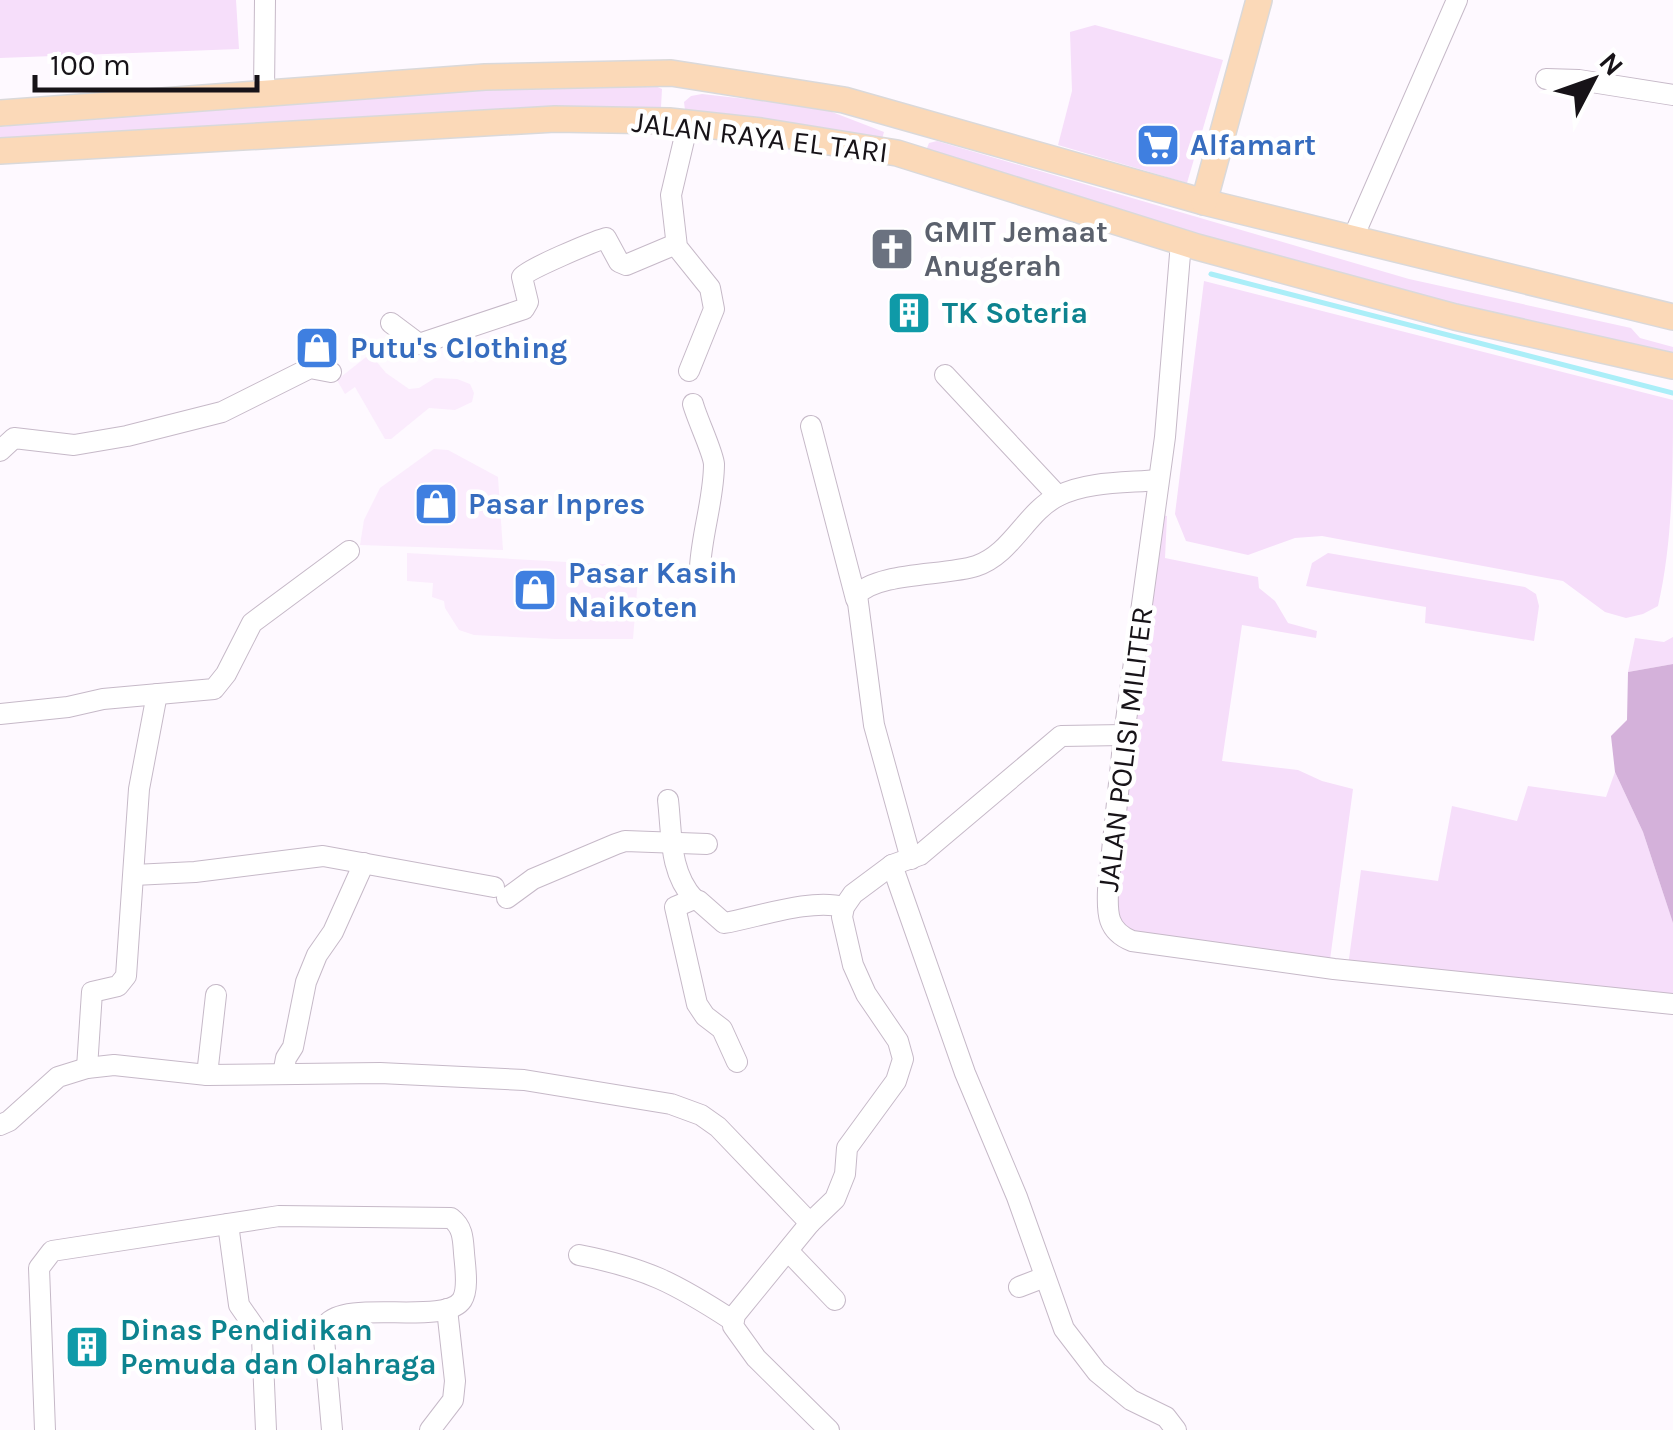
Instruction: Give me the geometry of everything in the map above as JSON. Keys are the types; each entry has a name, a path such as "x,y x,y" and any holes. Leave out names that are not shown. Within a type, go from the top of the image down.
{"main road":[{"path":"1204,202 1260,0"},
{"name":"JALAN RAYA EL TARI","path":"7,111 484,77 671,73 782,88 906,116 1204,202 1673,317"},
{"path":"671,73 678,122"},
{"path":"897,153 906,116"},
{"name":"JALAN RAYA EL TARI","path":"7,152 535,120 678,122 761,131 897,153 1180,242 1455,317 1673,366"}],"street":[{"path":"264,91 265,0"},
{"path":"1352,240 1457,0"},
{"path":"1546,79 1579,80 1673,95"},
{"path":"678,122 672,194 676,244 710,288 714,309 689,371"},
{"path":"392,323 419,344 524,309 528,302 522,277 528,270 568,256 589,243 606,238 619,262 626,265 676,244"},
{"name":"JALAN POLISI MILITER","path":"1180,242 1158,480 1124,735 1107,913 1113,928 1132,941 1334,969 1673,1004"},
{"path":"0,451 14,438 74,445 144,432 222,412 310,368 331,372"},
{"path":"945,375 1058,496"},
{"path":"693,404 714,460 700,566"},
{"path":"811,426 856,599 874,725 902,862 965,1073 1017,1197 1064,1329 1078,1350 1131,1400 1166,1417 1176,1430"},
{"path":"856,599 860,590 873,583 978,565 1004,549 1058,496 1082,488 1158,480"},
{"path":"0,714 214,688 226,674 252,623 348,552"},
{"path":"87,1068 92,992 118,986 126,976 140,774 157,694"},
{"path":"732,1320 810,1223 835,1199 847,1148 896,1081 904,1059 854,966 842,917 844,907 853,894 902,862 920,855 1060,736 1124,735"},
{"path":"668,800 667,844 679,878 694,900"},
{"path":"134,875 195,872 323,856 501,893 616,844 707,844"},
{"path":"283,1074 286,1058 294,1047 306,982 317,956 334,932 364,862"},
{"path":"737,1062 722,1028 705,1016 697,1004 675,907 699,900 724,923 766,913 828,905 844,907"},
{"path":"207,1075 216,995"},
{"path":"0,1125 45,1085 87,1068 125,1066 207,1075 480,1076 671,1104 708,1119 810,1223"},
{"path":"46,1430 39,1268 52,1252 294,1216 451,1218 462,1234 465,1292 458,1304 447,1309 332,1318 324,1330 332,1430"},
{"path":"228,1224 239,1305 262,1338 266,1430"},
{"path":"789,1252 835,1300"},
{"path":"579,1255 630,1265 660,1277 732,1320 735,1331 756,1358 828,1430"},
{"path":"1019,1287 1045,1278"},
{"path":"430,1430 453,1400 455,1380 447,1309"}],"shaded area":[{"path":"0,0 236,0 239,49 0,58"},
{"path":"1095,25 1223,60 1187,183 1058,145 1072,91 1070,32"},
{"path":"651,84 662,89 661,107 652,112 0,146 0,127 56,121 484,89"},
{"path":"702,94 819,107 884,132 880,147 693,118 685,110 684,102"},
{"path":"937,141 1409,279 1631,328 1640,338 1673,347 1673,356 1441,310 933,155 927,148"},
{"path":"1204,281 1673,400 1669,530 1658,606 1626,618 1605,612 1563,581 1322,536 1295,538 1248,555 1186,541 1175,514"},
{"path":"370,354 386,373 409,389 435,378 470,384 472,402 455,410 429,408 391,439 385,439 355,387 345,394 337,380"},
{"name":"Pasar Inpres","path":"434,449 448,450 498,477 503,550 360,545 364,520 380,488"},
{"path":"1161,515 1167,516 1165,558 1258,577 1259,588 1275,601 1288,623 1317,631 1316,638 1242,625 1222,761 1298,770 1353,789 1329,967 1140,943 1119,926 1117,890"},
{"name":"Pasar Kasih Naikoten","path":"407,553 639,566 633,639 474,635 459,630 444,601 432,597 433,583 407,581"},
{"path":"1328,553 1525,587 1536,594 1539,606 1534,641 1425,623 1426,607 1306,586 1312,563"},
{"path":"1673,637 1673,664 1628,672 1635,638 1664,642"},
{"path":"1673,664 1673,923 1643,832 1615,772 1611,736 1627,720 1628,672"},
{"path":"1615,772 1643,832 1673,923 1673,1002 1348,966 1361,870 1438,881 1452,806 1517,821 1528,786 1606,797"}],"waterway":[{"path":"1211,274 1673,393"}],"place":[{"name":"Alfamart","path":"1158,145"},
{"name":"GMIT Jemaat Anugerah","path":"892,249"},
{"name":"TK Soteria","path":"909,313"},
{"name":"Putu's Clothing","path":"317,348"},
{"name":"Pasar Inpres","path":"436,504"},
{"name":"Pasar Kasih Naikoten","path":"535,590"},
{"name":"Dinas Pendidikan Pemuda dan Olahraga","path":"87,1347"}]}
